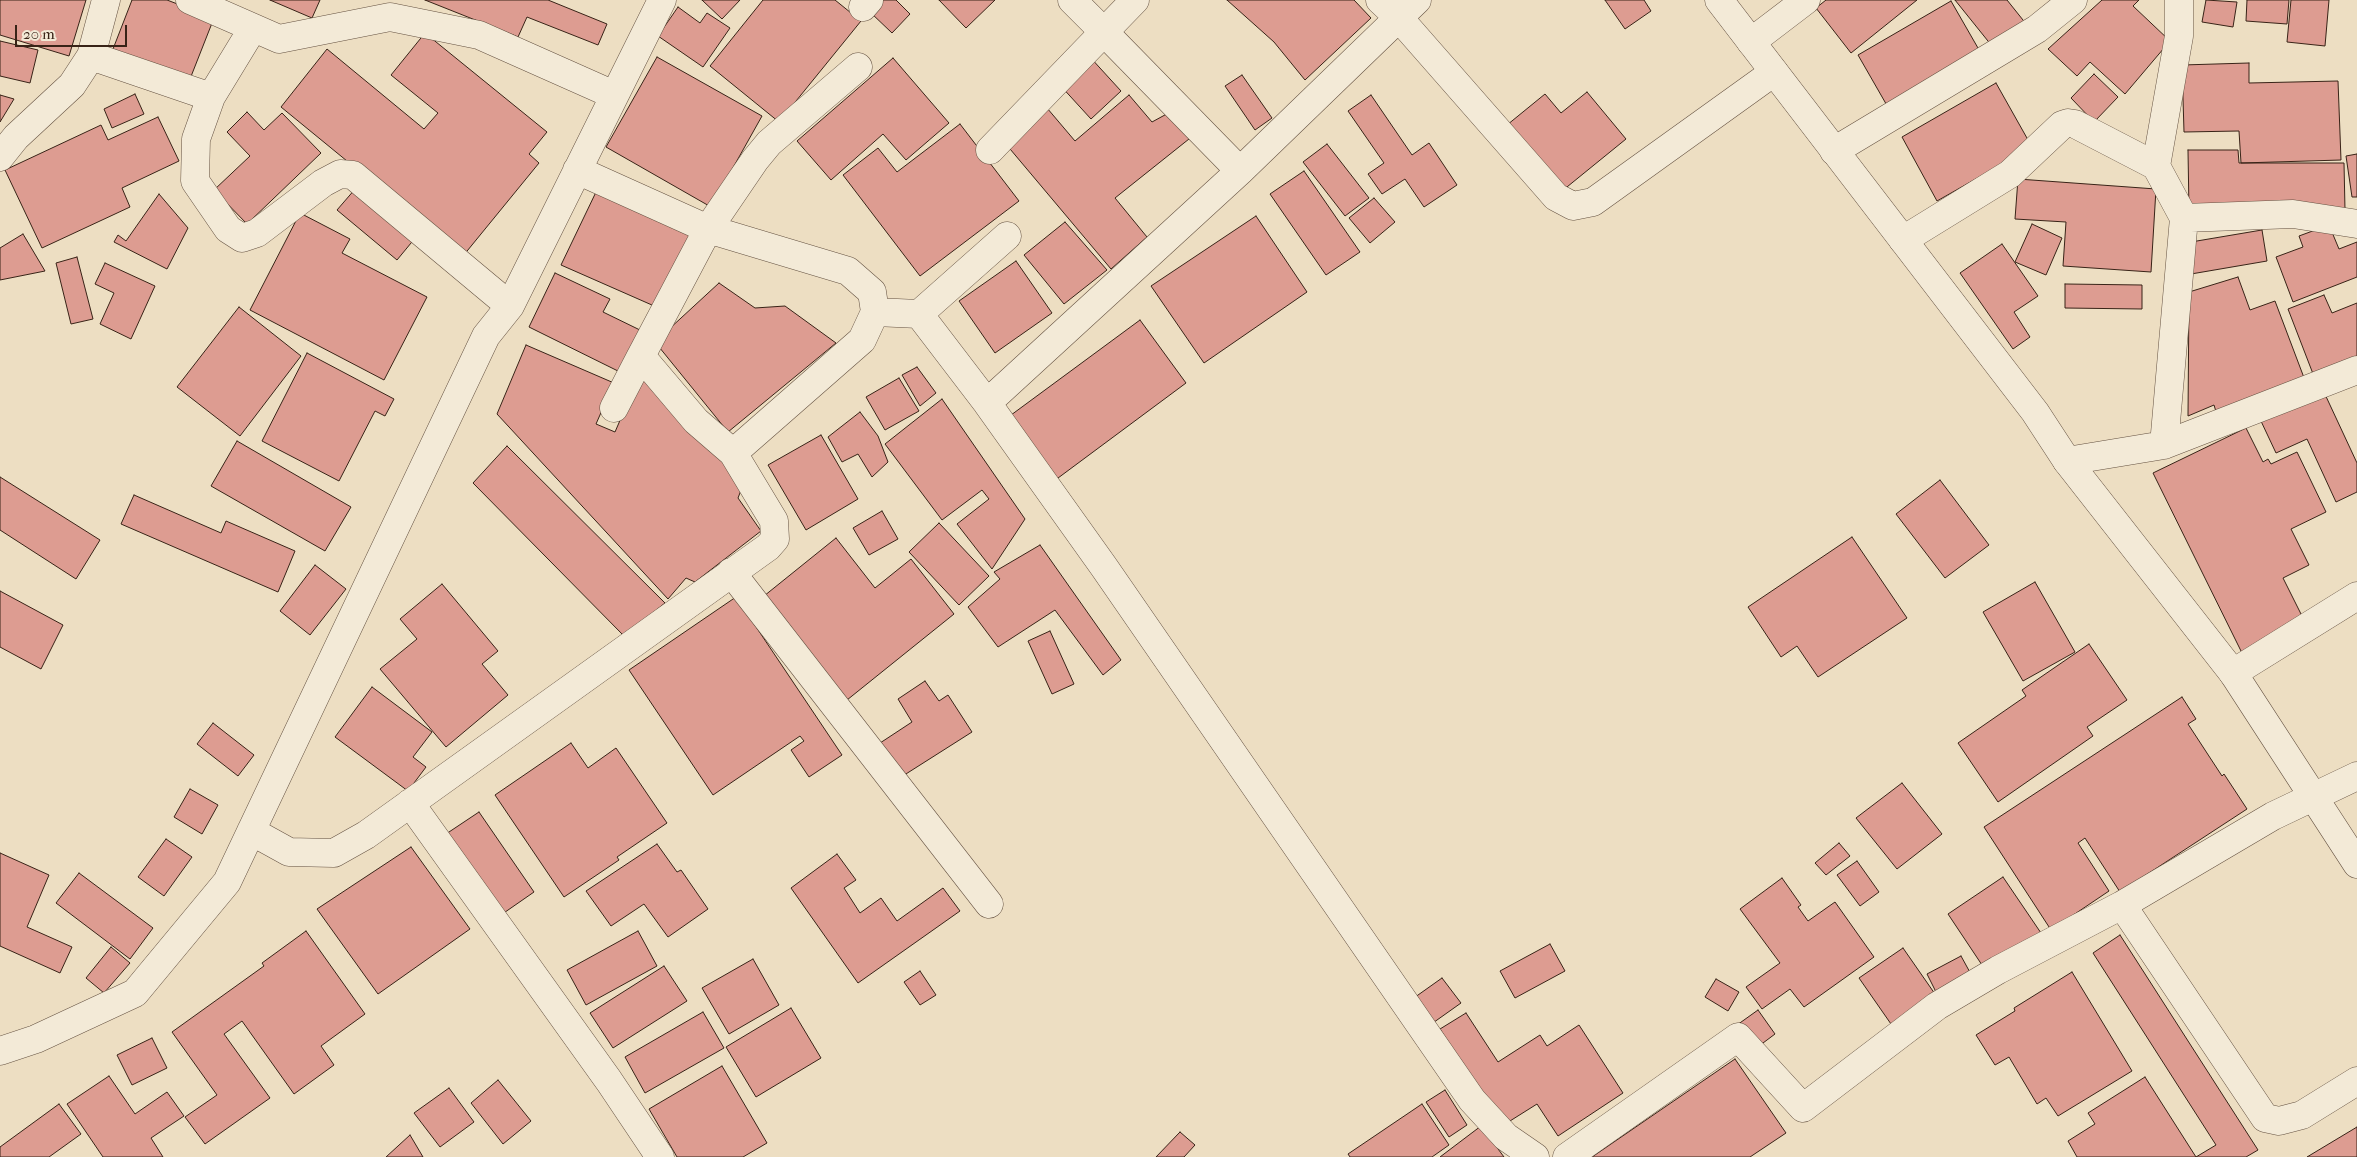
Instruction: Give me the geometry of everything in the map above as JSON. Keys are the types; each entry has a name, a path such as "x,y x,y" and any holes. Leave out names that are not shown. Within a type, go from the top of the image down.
{"street":[{"path":"0,157 16,137 72,85 91,56 106,0"},
{"path":"190,0 279,39 390,17 479,35 614,96"},
{"path":"0,1051 36,1039 135,993 227,882 486,336 510,306 662,0"},
{"path":"1072,0 1240,171"},
{"path":"990,150 1135,0"},
{"path":"1719,0 2035,412 2067,461 2233,673 2357,864"},
{"path":"1752,42 1806,0"},
{"path":"1834,151 2036,29 2073,0"},
{"path":"2156,166 2179,36 2179,0"},
{"path":"987,403 1240,171 1399,6 1556,197 1573,206 1593,202 1774,72"},
{"path":"253,28 211,97 196,139 194,181 228,229 242,238 257,233 324,182 340,174 353,176 510,306"},
{"path":"91,56 211,97"},
{"path":"614,408 708,229 769,143 858,67"},
{"path":"1903,240 2010,174 2062,126 2068,123 2075,124 2156,166 2184,218 2164,445"},
{"path":"577,170 708,229 848,271 872,292 875,312 862,340 733,453"},
{"path":"2184,218 2293,214 2357,224"},
{"path":"875,312 919,314 1007,236"},
{"path":"919,314 987,403 1104,567 1472,1100 1506,1137 1535,1157"},
{"path":"251,831 289,852 334,853 366,835 768,547 774,538 774,521 733,453 696,421 641,356"},
{"path":"2067,461 2164,445 2357,370"},
{"path":"731,572 989,904"},
{"path":"2233,673 2357,596"},
{"path":"1567,1157 1738,1037 1803,1108 1937,1006 1998,970 2122,906 2273,816 2357,776"},
{"path":"410,803 609,1081 660,1157"},
{"path":"2122,906 2264,1118 2279,1122 2302,1115 2357,1081"}],"building":[{"path":"0,0 86,0 69,56 0,35"},
{"path":"132,0 167,0 214,18 190,79 113,49"},
{"path":"270,0 320,0 312,18"},
{"path":"425,0 548,0 607,24 598,45 527,17 518,37"},
{"path":"702,0 740,0 722,19"},
{"path":"763,0 835,0 861,21 779,122 710,66"},
{"path":"881,0 896,0 910,14 892,33 870,12"},
{"path":"939,0 995,0 966,28"},
{"path":"1227,0 1354,0 1371,18 1305,80 1274,42"},
{"path":"1605,0 1644,0 1651,11 1625,29"},
{"path":"1826,0 1917,0 1851,53 1816,8"},
{"path":"1955,0 2007,0 2027,25 1996,51"},
{"path":"2102,0 2139,0 2133,6 2170,41 2125,94 2090,62 2077,76 2048,49"},
{"path":"2206,0 2237,2 2233,27 2202,22"},
{"path":"2247,0 2289,0 2287,24 2246,21"},
{"path":"2291,0 2329,0 2325,46 2287,42"},
{"path":"1951,1 1982,55 1889,109 1858,55"},
{"path":"678,7 700,23 707,13 730,28 703,67 658,36"},
{"path":"425,33 547,132 529,154 539,163 463,256 281,107 327,49 424,129 438,113 391,75"},
{"path":"0,41 38,50 30,83 0,76"},
{"path":"1089,56 1121,91 1091,119 1059,84"},
{"path":"657,57 762,116 711,207 606,147"},
{"path":"893,58 949,123 906,160 883,134 831,180 797,141"},
{"path":"2249,63 2249,83 2338,81 2341,160 2241,163 2239,131 2184,132 2182,65"},
{"path":"2094,74 2118,97 2094,122 2071,98"},
{"path":"1242,75 1272,118 1255,130 1225,86"},
{"path":"1996,83 2032,147 1937,201 1902,137"},
{"path":"1587,92 1626,139 1562,191 1507,125 1545,94 1561,113"},
{"path":"135,94 144,114 112,128 104,109"},
{"path":"0,95 14,99 0,122"},
{"path":"1129,95 1152,122 1174,110 1194,135 1115,198 1147,237 1111,269 1005,143 1047,108 1075,141"},
{"path":"1371,95 1412,155 1429,143 1457,185 1424,207 1405,179 1382,194 1368,174 1384,163 1348,111"},
{"path":"247,112 264,130 282,113 321,153 247,224 214,190 250,156 227,132"},
{"path":"158,117 179,161 122,188 130,207 42,248 5,170 101,125 108,140"},
{"path":"960,124 1019,201 920,276 843,175 878,148 897,172"},
{"path":"1327,144 1369,198 1345,216 1303,162"},
{"path":"2188,150 2238,150 2239,163 2344,163 2345,210 2189,211"},
{"path":"2357,154 2357,197 2352,197 2346,156"},
{"path":"1304,171 1360,252 1326,275 1270,194"},
{"path":"2018,179 2156,189 2151,272 2063,266 2066,222 2015,219"},
{"path":"356,188 416,237 397,260 337,210"},
{"path":"597,190 690,234 661,309 561,265"},
{"path":"159,194 188,228 167,269 114,242 118,235 126,241"},
{"path":"1374,198 1395,222 1370,243 1349,218"},
{"path":"300,213 350,239 342,253 427,297 384,380 250,310"},
{"path":"1256,216 1307,292 1204,363 1151,286"},
{"path":"1065,222 1107,270 1064,304 1024,255"},
{"path":"2032,224 2062,238 2046,275 2015,262"},
{"path":"2329,225 2339,249 2357,242 2357,277 2293,302 2276,257 2303,247 2299,236"},
{"path":"2262,230 2267,261 2191,274 2185,243"},
{"path":"23,234 45,271 0,280 0,248"},
{"path":"2002,244 2038,296 2014,312 2030,337 2013,349 1960,273"},
{"path":"77,257 93,319 71,324 56,263"},
{"path":"1016,261 1052,313 995,353 959,301"},
{"path":"105,263 155,286 131,339 100,324 114,293 95,284"},
{"path":"555,273 610,299 603,312 642,331 622,373 529,327"},
{"path":"2238,277 2250,310 2275,301 2306,383 2217,415 2214,405 2188,416 2189,292"},
{"path":"719,283 755,308 785,306 836,343 728,432 655,342"},
{"path":"2065,284 2142,285 2142,309 2065,308"},
{"path":"2324,295 2332,313 2357,303 2357,363 2315,379 2288,309"},
{"path":"239,307 301,356 240,436 177,387"},
{"path":"1140,320 1186,383 1054,481 1007,418"},
{"path":"526,345 614,383 596,424 615,432 640,374 709,451 719,447 743,485 738,498 761,531 695,582 686,578 668,599 497,414"},
{"path":"307,353 394,399 385,416 375,411 339,481 262,441"},
{"path":"917,367 936,393 920,406 902,375"},
{"path":"899,378 919,411 885,430 866,397"},
{"path":"2323,390 2357,463 2357,492 2336,502 2307,439 2276,453 2260,419"},
{"path":"942,399 1025,519 992,569 957,524 989,499 982,490 942,520 885,444"},
{"path":"860,412 878,436 888,462 872,477 858,454 842,462 828,437"},
{"path":"2246,428 2263,462 2268,459 2271,464 2297,452 2326,512 2291,529 2309,565 2283,578 2305,622 2242,653 2153,473"},
{"path":"821,435 858,499 806,530 768,465"},
{"path":"237,441 351,507 325,551 211,486"},
{"path":"507,446 665,603 624,636 473,483"},
{"path":"0,477 100,540 76,579 0,530"},
{"path":"1940,480 1989,545 1945,578 1896,514"},
{"path":"134,495 221,533 226,521 295,551 278,592 121,524"},
{"path":"882,511 898,539 869,555 853,528"},
{"path":"939,523 989,576 959,605 909,552"},
{"path":"1852,537 1907,618 1818,677 1797,646 1781,657 1748,607"},
{"path":"836,538 875,588 911,559 954,614 847,700 764,596"},
{"path":"1040,545 1121,660 1103,675 1055,610 998,647 968,607 1000,579 994,572"},
{"path":"315,565 346,589 310,635 280,611"},
{"path":"2035,582 2075,652 2023,681 1983,612"},
{"path":"442,584 498,651 482,664 508,695 446,747 380,669 417,639 400,619"},
{"path":"0,591 63,625 41,669 0,647"},
{"path":"736,597 842,755 809,777 791,750 804,741 800,736 713,795 629,670"},
{"path":"1050,631 1074,684 1052,694 1028,641"},
{"path":"2089,644 2127,700 2087,727 2093,736 1998,802 1958,743 2026,696 2022,690"},
{"path":"925,681 939,701 948,695 972,732 898,779 877,745 912,722 898,699"},
{"path":"372,687 432,732 413,757 426,767 408,791 335,737"},
{"path":"2182,697 2196,719 2188,724 2222,776 2224,774 2247,809 2120,892 2085,838 2078,843 2109,891 2051,930 1984,827"},
{"path":"213,723 254,755 238,776 197,744"},
{"path":"571,743 588,768 616,748 667,823 617,857 619,860 564,897 495,795"},
{"path":"1902,783 1942,834 1897,869 1856,818"},
{"path":"190,789 218,805 202,834 174,817"},
{"path":"479,812 534,892 498,917 443,836"},
{"path":"166,839 192,857 164,896 138,877"},
{"path":"1839,843 1850,856 1826,875 1815,863"},
{"path":"657,844 677,872 681,870 708,909 668,937 644,904 611,926 586,891"},
{"path":"411,847 470,929 378,994 317,909"},
{"path":"0,853 49,875 27,927 72,947 60,973 0,946"},
{"path":"837,854 856,880 844,888 860,913 881,898 897,921 943,888 960,911 858,983 791,888"},
{"path":"1857,861 1879,892 1860,906 1837,875"},
{"path":"79,873 153,928 130,959 56,903"},
{"path":"2003,877 2041,933 1986,971 1948,914"},
{"path":"1782,878 1801,905 1798,907 1808,921 1835,902 1874,957 1804,1007 1790,989 1762,1009 1746,987 1780,963 1740,909"},
{"path":"306,931 365,1014 321,1046 334,1065 294,1094 242,1021 224,1034 270,1098 205,1144 185,1117 217,1095 172,1032 264,966 262,963"},
{"path":"638,931 657,966 586,1005 567,970"},
{"path":"2120,935 2258,1150 2246,1157 2196,1157 2216,1145 2093,953"},
{"path":"1550,944 1565,971 1515,998 1500,971"},
{"path":"111,947 130,963 104,993 86,978"},
{"path":"1903,948 1935,994 1891,1024 1859,978"},
{"path":"1961,956 1972,976 1937,994 1927,974"},
{"path":"753,959 779,1005 729,1034 702,988"},
{"path":"664,966 687,1001 613,1048 590,1013"},
{"path":"920,971 936,995 920,1005 904,982"},
{"path":"2072,972 2132,1071 2058,1116 2046,1098 2037,1104 2009,1057 1995,1065 1976,1035 2015,1011 2014,1008"},
{"path":"1442,978 1461,1003 1430,1025 1411,1000"},
{"path":"1716,979 1739,992 1728,1011 1705,997"},
{"path":"791,1008 821,1058 756,1097 726,1047"},
{"path":"1758,1010 1775,1034 1755,1049 1737,1025"},
{"path":"703,1012 724,1048 645,1093 625,1057"},
{"path":"1466,1013 1498,1062 1540,1035 1547,1046 1579,1025 1623,1093 1558,1136 1537,1104 1502,1126 1440,1029"},
{"path":"152,1038 167,1068 132,1085 117,1055"},
{"path":"1735,1059 1786,1133 1750,1157 1592,1157"},
{"path":"722,1066 767,1143 743,1157 677,1157 649,1109"},
{"path":"109,1076 135,1114 167,1092 184,1116 151,1138 163,1157 103,1157 67,1104"},
{"path":"2145,1077 2196,1157 2077,1157 2068,1141 2095,1124 2088,1113"},
{"path":"498,1080 531,1121 503,1144 471,1103"},
{"path":"449,1088 474,1122 440,1147 414,1113"},
{"path":"1445,1090 1467,1125 1449,1137 1426,1102"},
{"path":"59,1104 81,1134 49,1157 0,1157 0,1147"},
{"path":"1422,1104 1449,1145 1432,1157 1350,1157 1348,1154"},
{"path":"1481,1126 1504,1157 1440,1157"},
{"path":"2357,1127 2357,1157 2307,1157"},
{"path":"1180,1132 1195,1145 1184,1157 1156,1157"},
{"path":"410,1135 423,1157 386,1157"}]}
